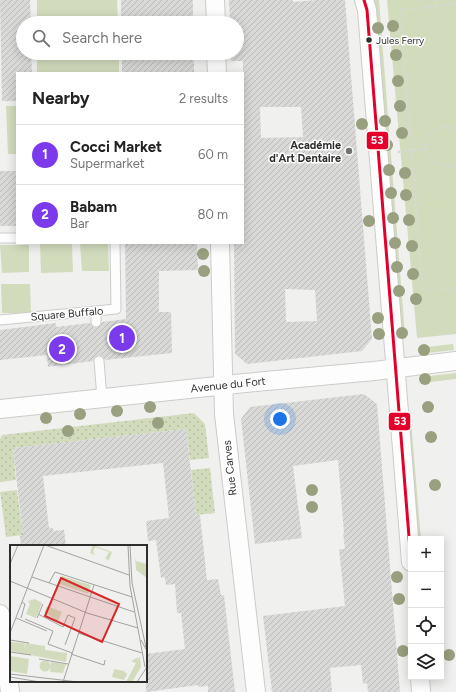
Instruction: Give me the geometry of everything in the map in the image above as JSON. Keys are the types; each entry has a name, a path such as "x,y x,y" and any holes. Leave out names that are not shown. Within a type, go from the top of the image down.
{"street":[{"path":"215,0 216,16"},
{"path":"364,0 368,18 409,536"},
{"path":"216,60 217,72"},
{"name":"Rue Carves","path":"220,244 224,414 256,692"},
{"name":"Avenue du Fort","path":"0,409 224,385 395,369 456,361"},
{"path":"0,614 10,692"},
{"path":"420,680 421,692"}],"lane":[{"path":"0,238 16,238"},
{"name":"Square Buffalo","path":"0,320 116,309 115,244"},
{"path":"96,311 96,322"},
{"path":"99,361 102,398"}],"path":[{"path":"436,0 437,6"},
{"path":"456,4 400,10 423,291 456,288"},
{"path":"456,130 453,127 439,127 433,130 425,142 427,155 436,164 448,166 456,163"},
{"path":"395,152 425,149"}],"green space":[{"path":"37,0 117,0 118,16 37,16"},
{"path":"372,0 379,0 405,335 399,336"},
{"path":"387,0 456,0 456,334 417,338"},
{"path":"37,60 119,60 119,72 37,72"},
{"path":"6,106 16,106 16,154 8,154"},
{"path":"40,244 72,244 73,272 41,273"},
{"path":"80,244 108,244 109,271 82,271"},
{"path":"0,245 29,245 29,272 2,273"},
{"path":"1,284 30,284 31,313 2,313"},
{"path":"453,344 454,350 419,354 418,348"},
{"path":"456,373 456,379 422,383 421,377"},
{"path":"194,413 205,424 209,458 190,460 186,429 13,448 16,480 0,482 0,439 2,435"},
{"path":"411,421 421,536 414,536 404,422"},
{"path":"210,468 215,513 196,515 191,470"},
{"path":"17,490 23,535 6,537 0,492"}],"building":[{"path":"0,0 30,0 31,16 16,16 16,60 31,60 32,72 16,72 16,101 2,101"},
{"path":"121,0 193,0 193,16 121,16"},
{"path":"229,0 293,0 293,2 345,0 372,339 362,351 247,364 235,354 234,244 244,244 244,72 243,61 231,61 244,60 244,16 230,16","holes":["260,107 301,107 303,137 261,138","285,289 315,290 317,321 286,322"]},
{"path":"122,60 194,60 194,72 122,72"},
{"path":"0,171 16,171 16,226 0,226"},
{"path":"125,244 197,244 198,270 159,271 159,312 171,312 172,353 105,360 102,356 98,355 93,361 48,367 47,355 0,360 0,330 56,323 56,327 90,323 96,328 101,325 102,322 126,319"},
{"path":"364,394 377,404 400,692 368,692 367,683 363,684 361,665 330,668 332,692 272,692 263,616 345,606 339,549 345,549 338,460 293,466 302,538 255,544 241,419 250,407"},
{"path":"186,429 196,515 200,515 207,580 218,579 221,595 224,595 235,692 208,692 208,686 198,687 198,685 146,692 147,654 185,649 181,613 177,613 175,584 166,585 165,577 161,578 156,540 148,541 146,521 169,518 163,463 43,476 49,528 53,528 53,531 64,530 66,545 21,545 20,536 23,535 13,448"}],"transit line":[{"name":"53","path":"364,0 367,10 409,536"}],"place":[{"name":"Jules Ferry","path":"369,40"},
{"name":"Académie d'Art Dentaire","path":"349,151"},
{"name":"Cocci Market","path":"122,338"},
{"name":"Babam","path":"62,349"}]}
